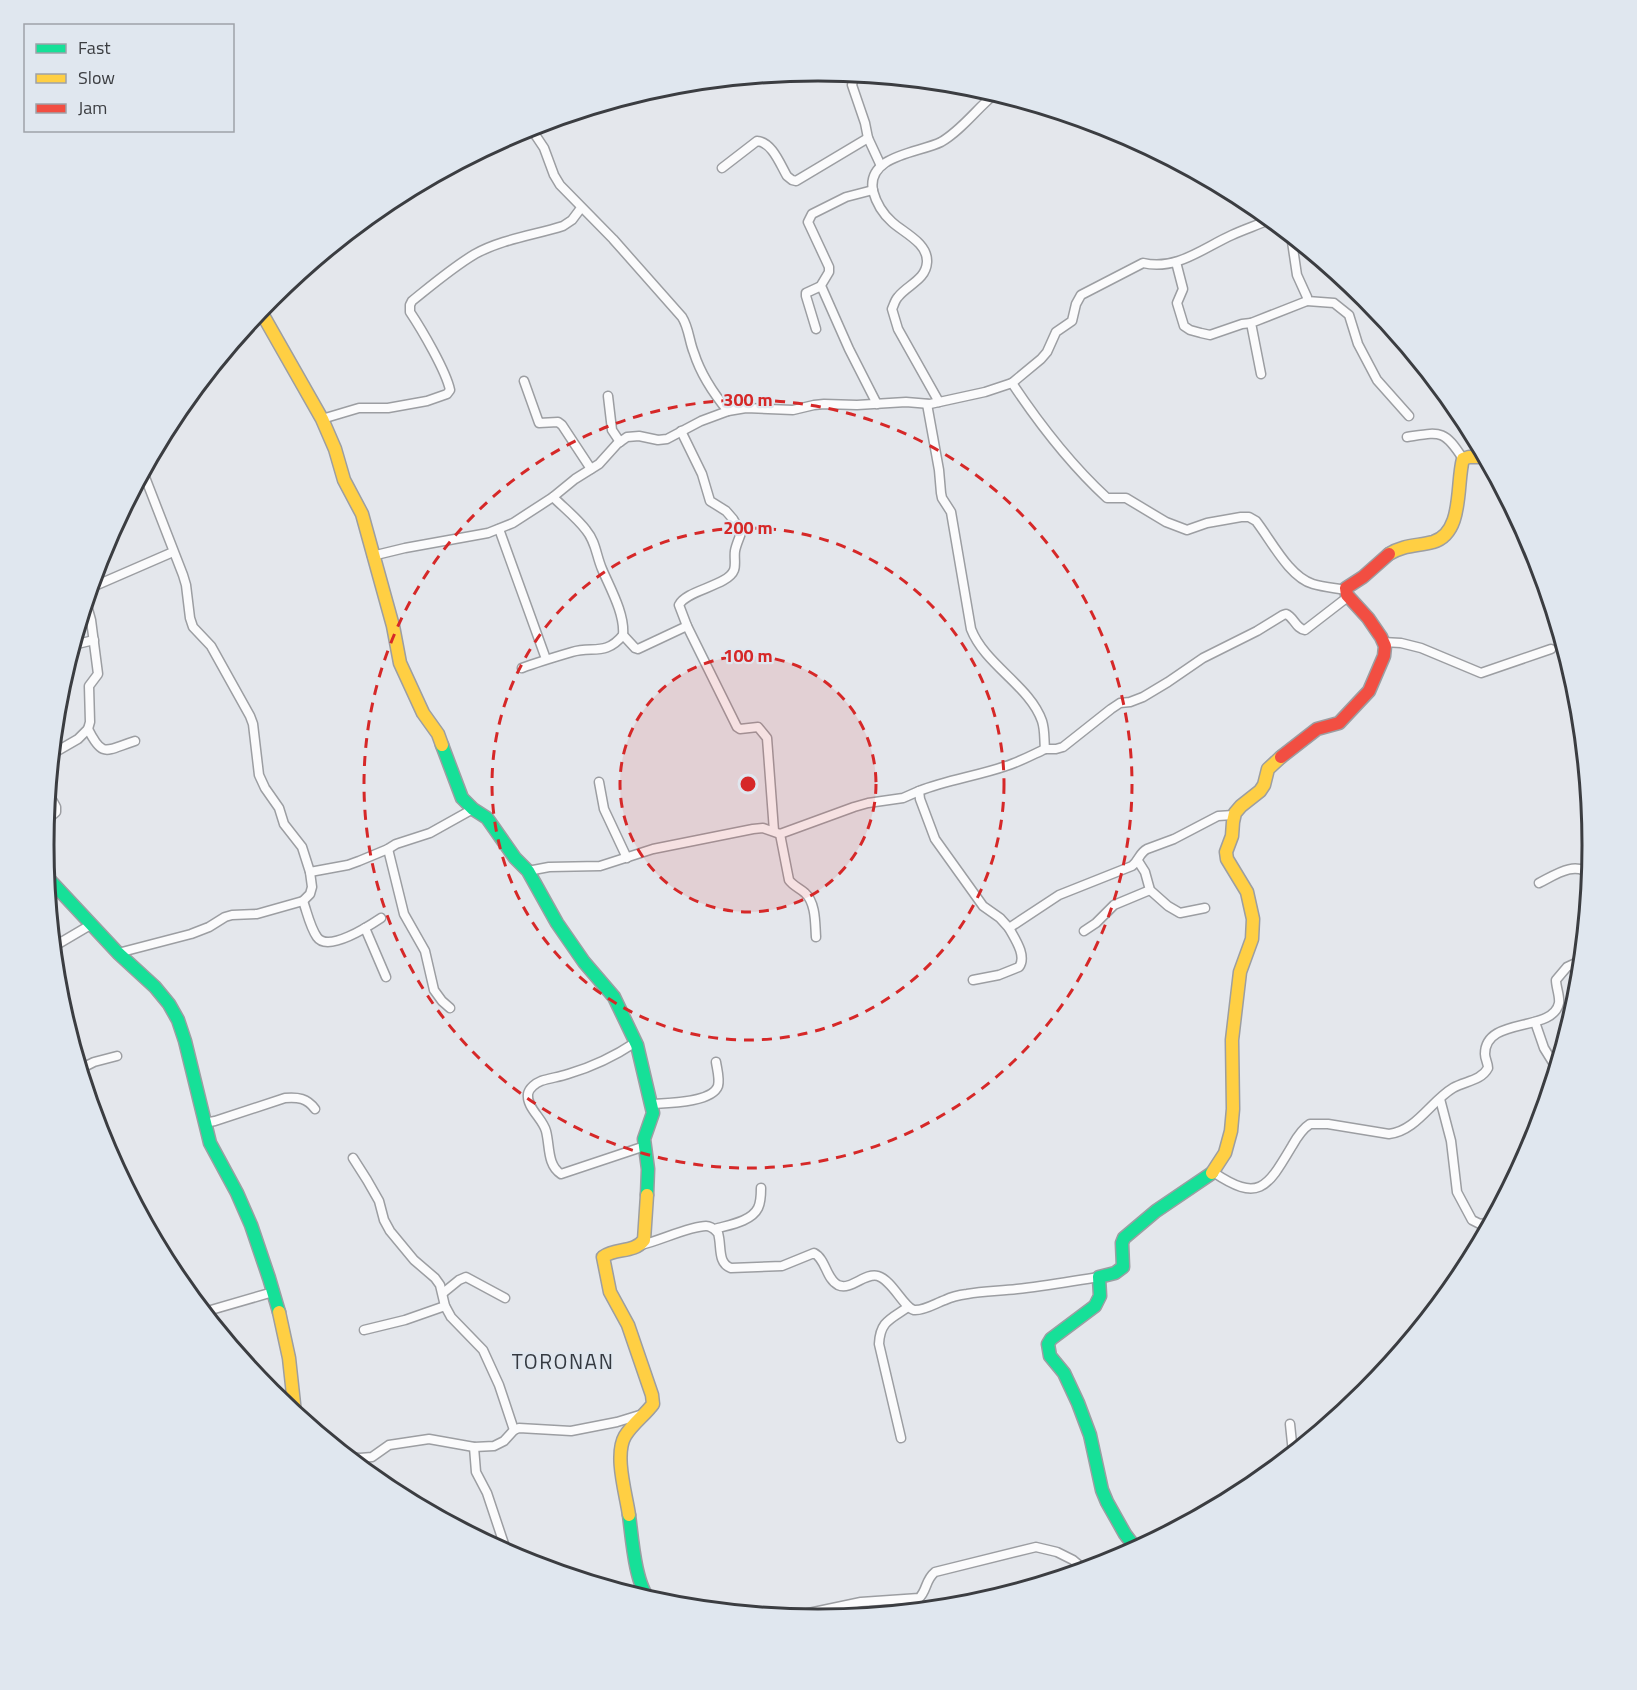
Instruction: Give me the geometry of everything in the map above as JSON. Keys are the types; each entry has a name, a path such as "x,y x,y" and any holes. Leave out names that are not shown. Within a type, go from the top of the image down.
{"street":[{"path":"853,82 868,138 880,166"},
{"path":"939,402 898,329 892,309 898,296 920,278 925,269 926,258 918,242 885,215 873,190 874,174 880,166 907,153 940,142 987,100"},
{"path":"536,135 544,148 560,185 613,239 682,317 689,330 694,355 702,374 728,411"},
{"path":"722,168 757,141 761,141 767,144 787,176 796,181 868,138"},
{"path":"816,329 806,293 820,287 829,272 829,267 808,222 809,217 846,197 873,190"},
{"path":"322,420 359,408 388,408 426,401 447,394 450,390 436,357 410,312 412,301 477,253 563,225 572,220 581,208"},
{"path":"372,556 499,530 553,497 604,459 627,437 639,436 658,440 667,438 701,421 728,411 746,408 793,410 824,404 906,402 927,404 998,389 1012,383 1041,359 1047,352 1056,332 1072,321 1081,295 1143,263 1164,266 1176,262 1262,223"},
{"path":"1292,244 1297,275 1307,302"},
{"path":"1176,262 1183,289 1177,303 1184,326 1190,330 1210,335 1251,323 1307,302 1334,303 1349,315 1358,344 1377,380 1409,417"},
{"path":"820,287 877,404"},
{"path":"264,319 322,420 335,449 344,480 362,514 393,626 400,663 423,712 438,734 458,789 467,804 488,818 515,858 528,871 557,923 584,962 614,997 636,1042 653,1113 645,1135 648,1169 644,1239 641,1245"},
{"path":"1251,323 1261,374"},
{"path":"524,381 539,423 562,424 591,469"},
{"path":"715,1229 726,1266 731,1268 782,1266 814,1253 839,1285 845,1286 877,1276 888,1282 908,1307 916,1310 966,1294 1099,1278 1115,1272 1123,1267 1122,1243 1124,1238 1156,1211 1213,1172 1225,1153 1232,1131 1232,1063 1240,972 1253,929 1247,892 1225,854 1231,840 1233,815 1263,789 1265,773 1270,766 1317,729 1339,723 1365,695 1384,656 1383,642 1368,618 1347,593 1301,578 1290,567 1256,521 1249,517 1207,523 1187,530 1166,522 1126,498 1107,498 1059,448 1012,383"},
{"path":"608,396 612,430 620,442"},
{"path":"927,404 939,470 940,493 951,512 971,629 984,651 1034,706 1043,725 1045,749"},
{"path":"681,431 702,474 710,501 726,511 741,533 735,549 734,570 715,584 681,601 679,605 737,727 740,729 758,727 767,738 777,832 789,880 804,892 813,907 816,937"},
{"path":"528,871 549,867 600,866 653,849 753,829 763,828 777,832 868,803 903,798 935,785 1006,766 1045,749 1063,747 1111,708 1120,703 1143,697 1203,658 1220,651 1283,615 1290,616 1299,627 1305,630 1390,554 1399,548 1436,542 1445,536 1452,524 1463,459 1451,441 1437,432 1407,437"},
{"path":"1463,459 1477,457"},
{"path":"118,953 191,934 232,915 257,914 303,901 312,888 310,872 302,847 288,830 279,808 261,781 250,716 211,646 193,627 186,585 146,481"},
{"path":"553,497 594,542 621,617 623,635 635,648 638,649 687,626"},
{"path":"499,530 546,659"},
{"path":"101,583 173,552"},
{"path":"61,749 78,739 88,729 90,722 89,686 98,674 89,617"},
{"path":"522,668 546,659 583,650 603,649 623,635"},
{"path":"81,643 94,640"},
{"path":"1383,642 1401,643 1421,648 1482,673 1551,649"},
{"path":"88,729 96,744 106,750 135,741"},
{"path":"599,782 604,809 627,858"},
{"path":"919,791 934,839 983,906 1010,928 1022,957 1022,964 1019,967 999,975 973,980"},
{"path":"310,872 348,865 396,844 430,833 473,809"},
{"path":"1010,928 1059,896 1132,866 1147,849 1174,839 1218,816 1233,815"},
{"path":"388,849 404,914 424,951 434,990 450,1008"},
{"path":"1138,861 1145,872 1150,890 1160,900 1180,912 1205,908"},
{"path":"1539,883 1562,871 1582,869"},
{"path":"56,886 118,953 155,987 178,1020 204,1123 215,1154 240,1199 273,1292 291,1360 294,1401"},
{"path":"1084,931 1096,923 1114,904 1150,890"},
{"path":"303,901 316,935 319,940 326,942 334,942 381,918"},
{"path":"61,942 92,924"},
{"path":"365,928 386,977"},
{"path":"1213,1172 1242,1188 1257,1189 1273,1177 1301,1132 1310,1124 1328,1124 1395,1133 1414,1122 1452,1089 1480,1078 1488,1068 1485,1053 1487,1044 1492,1038 1508,1028 1543,1019 1556,1010 1559,1003 1556,980 1559,974 1573,964"},
{"path":"1535,1022 1544,1048 1552,1060"},
{"path":"636,1042 595,1064 541,1081 534,1085 528,1093 531,1104 546,1129 552,1162 561,1174 645,1146"},
{"path":"87,1065 117,1056"},
{"path":"651,1104 680,1102 712,1093 718,1082 716,1062"},
{"path":"204,1123 285,1098 305,1099 315,1109"},
{"path":"1440,1099 1451,1140 1457,1192 1472,1220 1483,1224"},
{"path":"353,1158 379,1201 384,1220 390,1231 414,1260 435,1278 440,1285 445,1306 451,1317 483,1350 499,1384 514,1430"},
{"path":"642,1588 620,1460 623,1439 653,1404 628,1325 610,1292 603,1257 610,1252 627,1251 706,1226 715,1229 739,1222 758,1209 762,1188"},
{"path":"442,1293 466,1277 505,1298"},
{"path":"1099,1278 1100,1296 1095,1306 1051,1339 1048,1350 1064,1373 1078,1403 1090,1435 1102,1490 1131,1542"},
{"path":"212,1310 273,1292"},
{"path":"364,1330 405,1320 445,1306"},
{"path":"901,1438 879,1344 882,1327 908,1307"},
{"path":"361,1458 372,1457 389,1445 429,1439 474,1448 494,1446 519,1428 571,1431 647,1413"},
{"path":"1290,1424 1292,1445"},
{"path":"474,1448 476,1472 487,1492 503,1541"},
{"path":"824,1610 861,1602 919,1598 923,1594 927,1580 936,1572 1036,1547 1057,1552 1078,1564"}],"traffic: fast":[{"path":"442,745 462,798 487,818 515,858 528,871 557,923 584,962 614,997 637,1045 653,1113 644,1139 648,1169 647,1195"},
{"path":"56,886 118,953 155,987 178,1020 210,1143 251,1225 279,1312"},
{"path":"1131,1542 1107,1502 1102,1490 1090,1435 1064,1373 1050,1356 1048,1344 1051,1339 1095,1306 1100,1296 1099,1277 1115,1273 1123,1267 1122,1243 1124,1238 1156,1211 1212,1173"},
{"path":"629,1515 633,1548 643,1589"}],"traffic: slow":[{"path":"265,318 322,419 335,449 344,480 362,514 393,626 400,663 423,713 438,734 442,745"},
{"path":"1389,554 1405,547 1433,542 1443,537 1450,529 1454,518 1463,459 1477,457"},
{"path":"1212,1173 1225,1153 1231,1131 1232,1040 1240,972 1252,939 1253,919 1247,892 1227,859 1226,852 1232,836 1235,813 1260,791 1268,769 1281,757"},
{"path":"629,1515 621,1464 622,1444 628,1432 653,1404 628,1325 610,1292 603,1257 635,1247 644,1240 647,1195"},
{"path":"279,1312 289,1358 294,1401"}],"traffic: jam":[{"path":"1281,757 1317,729 1339,723 1369,691 1384,656 1385,646 1368,618 1347,595 1346,588 1363,577 1389,554"}],"district":[{"name":"TORONAN","path":"563,1362"}]}
